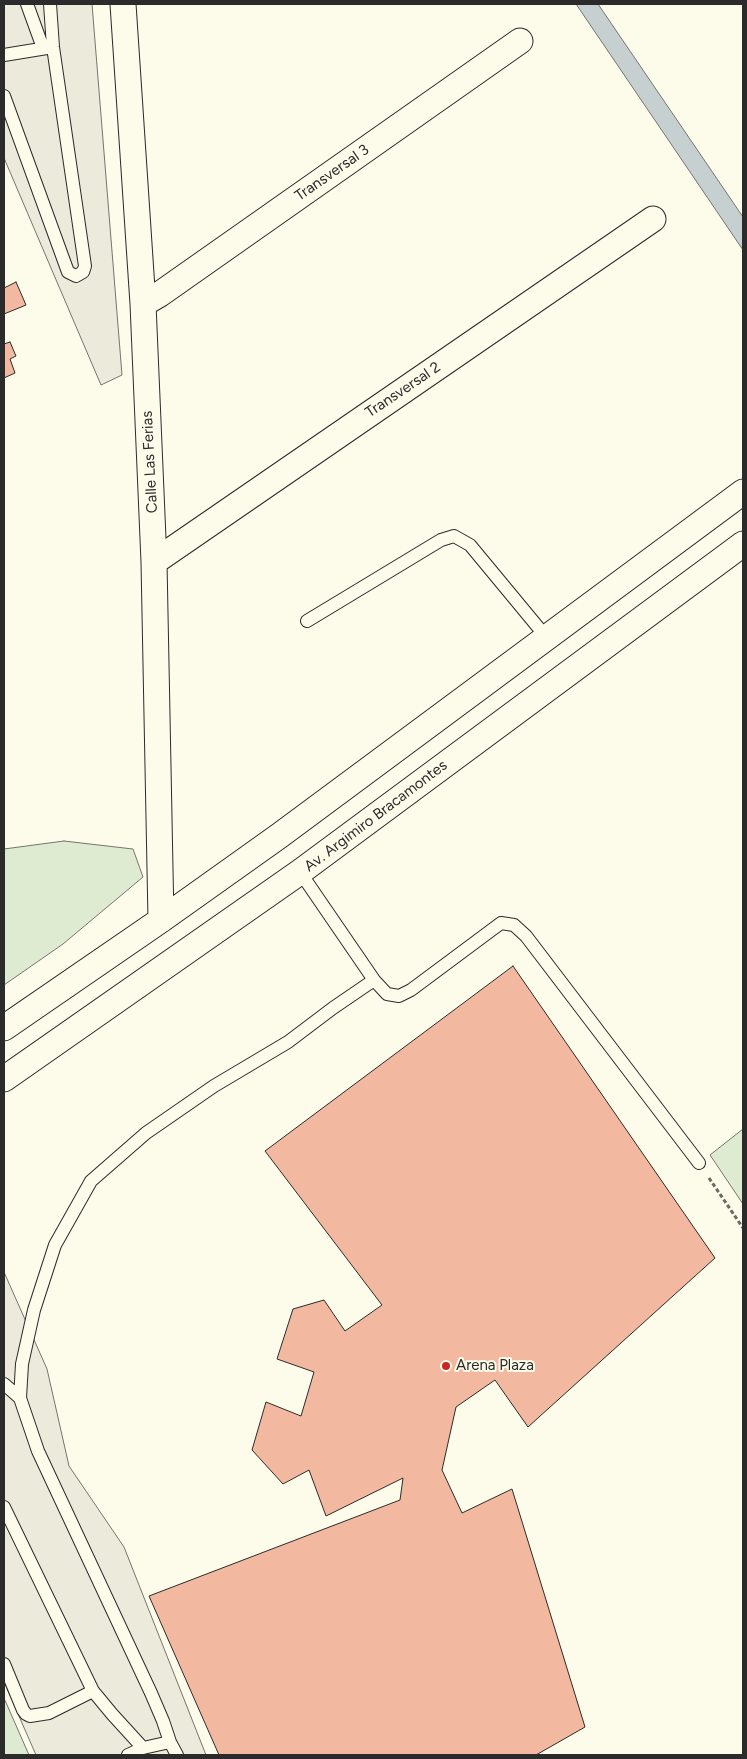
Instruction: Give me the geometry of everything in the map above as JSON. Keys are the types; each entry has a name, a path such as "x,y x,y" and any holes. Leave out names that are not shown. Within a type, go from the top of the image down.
{"street":[{"name":"Calle Las Ferias","path":"123,4 143,304 154,562 161,920"},
{"name":"Transversal 3","path":"143,304 160,294 520,41"},
{"name":"Transversal 2","path":"154,562 653,219"},
{"path":"4,1028 279,836 743,492"},
{"name":"Av. Argimiro Bracamontes","path":"4,1079 300,872 743,544"}],"lane":[{"path":"27,4 48,48"},
{"path":"4,96 68,272 76,276 83,272 85,266 48,48 50,4"},
{"path":"4,55 48,48"},
{"path":"307,620 441,540 454,536 470,546 547,638"},
{"path":"300,872 374,980 387,994 399,996 411,990 501,923 514,925 526,936 699,1163"},
{"path":"177,1755 151,1693 38,1451 20,1398 22,1364 34,1310 55,1245 91,1182 146,1133 214,1086 288,1042 374,980"},
{"path":"4,1384 20,1398"},
{"path":"4,1507 93,1691 143,1748"},
{"path":"4,1664 23,1710 30,1716 49,1713 93,1691"},
{"path":"128,1755 143,1748 170,1742"}],"path":[{"path":"699,1163 743,1228"}],"green space":[{"path":"64,841 133,849 143,877 63,944 4,985 4,849"},
{"path":"743,1129 743,1204 710,1155"},
{"path":"4,1698 29,1755 4,1755"}],"shaded area":[{"path":"4,4 92,4 122,375 101,385 4,158"},
{"path":"576,4 598,4 743,217 743,250"},
{"path":"4,1272 47,1369 69,1466 124,1547 206,1755 36,1755 4,1682"}],"building":[{"path":"16,282 26,305 4,314 4,288"},
{"path":"10,342 16,356 10,359 15,373 4,378 4,344"},
{"name":"Arena Plaza","path":"513,966 715,1258 528,1427 495,1380 456,1407 442,1470 462,1513 512,1489 585,1727 536,1755 219,1755 149,1596 400,1500 403,1478 326,1516 309,1470 283,1484 252,1450 266,1402 301,1416 314,1372 277,1359 293,1309 324,1300 345,1331 382,1305 265,1151"}],"place":[{"name":"Arena Plaza","path":"446,1366"}]}
